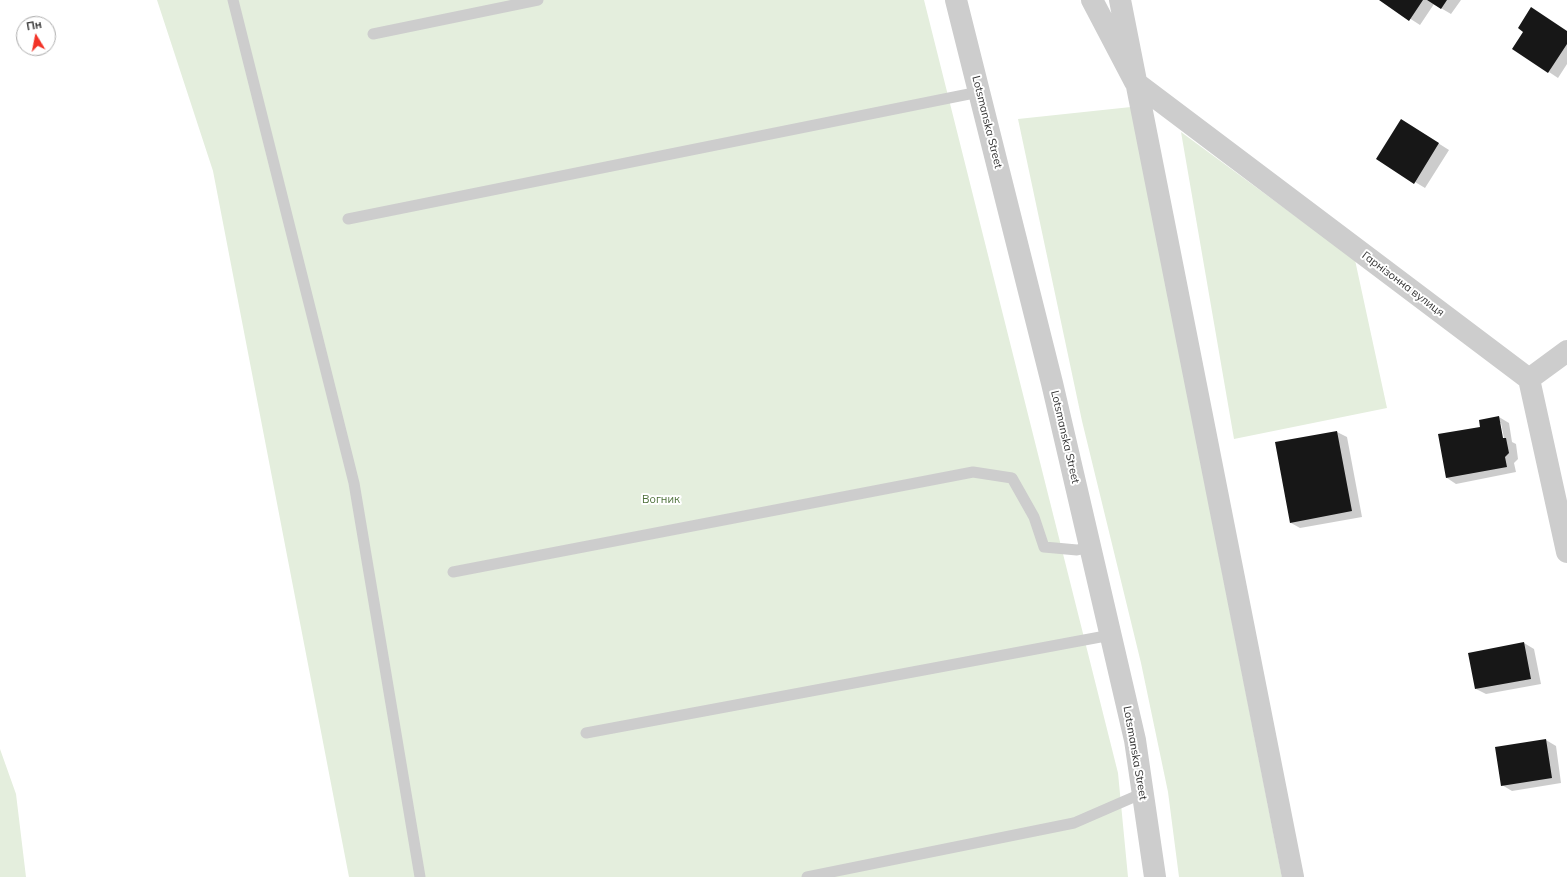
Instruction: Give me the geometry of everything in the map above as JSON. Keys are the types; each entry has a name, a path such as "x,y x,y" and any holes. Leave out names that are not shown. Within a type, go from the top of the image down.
{"street":[{"name":"Lotsmanska Street","path":"956,0 1052,383 1135,740 1155,877"},
{"path":"1092,0 1135,82"},
{"path":"1120,0 1293,877"},
{"name":"Гарнізонна вулиця","path":"1135,82 1529,379"},
{"path":"1567,351 1529,379 1567,552"}],"lane":[{"path":"233,0 354,483 420,877"},
{"path":"373,34 538,0"},
{"path":"348,218 979,92"},
{"path":"453,572 974,472 1012,478 1034,517 1044,547 1077,550 1090,547"},
{"path":"586,733 1111,635"},
{"path":"807,877 1074,823 1143,793"}],"green space":[{"name":"Вогник","path":"157,0 924,0 1118,773 1128,877 349,877 213,171"},
{"path":"1131,107 1282,877 1179,877 1168,792 1141,663 1082,421 1018,119"},
{"path":"1181,132 1355,260 1387,408 1234,439"},
{"path":"0,749 16,794 26,877 0,877"}],"building":[{"path":"1379,0 1423,0 1409,21"},
{"path":"1427,0 1447,0 1441,9"},
{"path":"1531,7 1567,31 1567,44 1548,73 1512,49 1523,32 1518,28"},
{"path":"1401,119 1439,143 1414,184 1376,159"},
{"path":"1499,416 1503,438 1506,438 1509,453 1505,457 1507,467 1446,478 1438,434 1480,427 1479,420"},
{"path":"1337,431 1352,511 1290,523 1275,442"},
{"path":"1524,642 1531,679 1475,689 1468,653"},
{"path":"1546,739 1552,778 1501,786 1495,747"}]}
